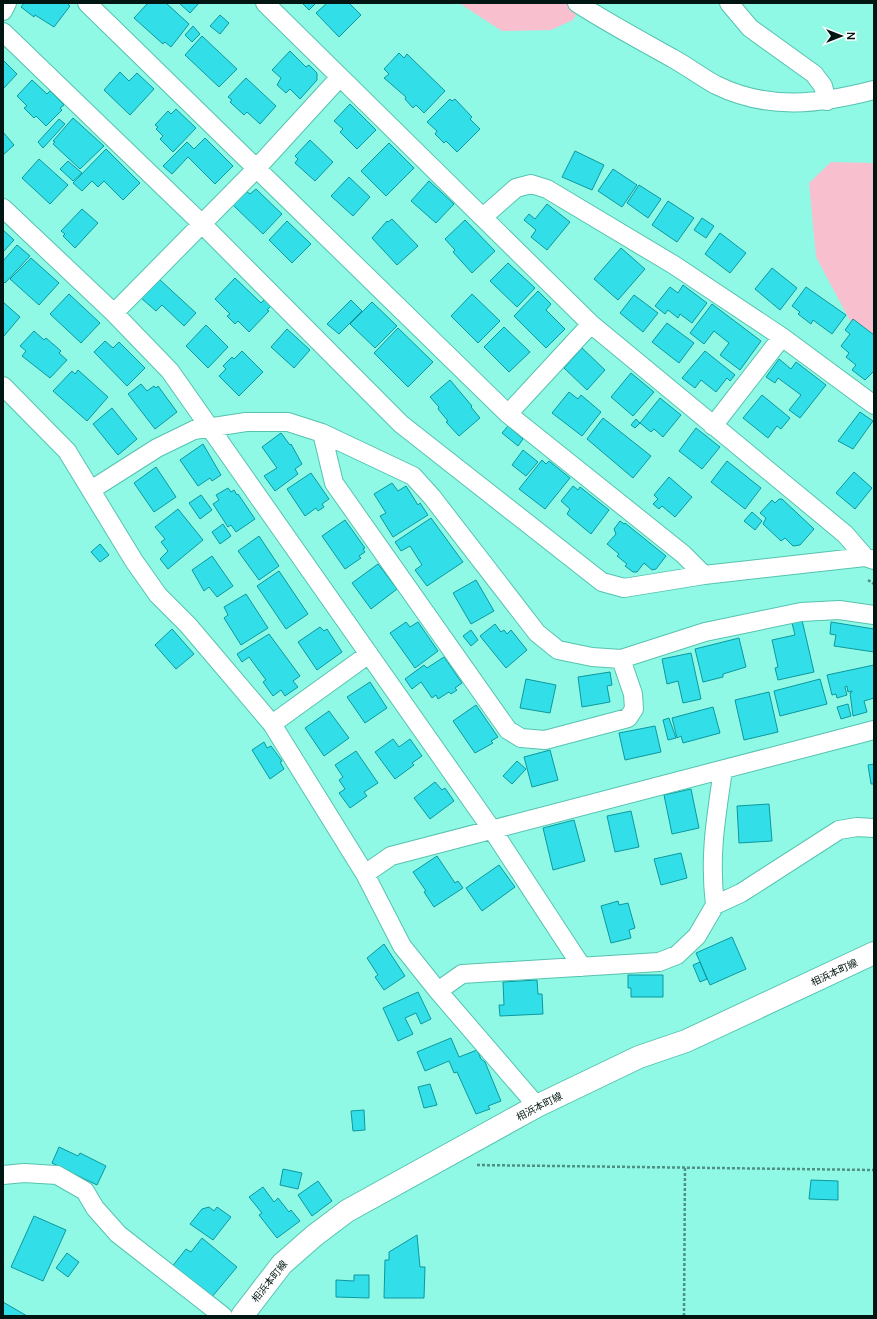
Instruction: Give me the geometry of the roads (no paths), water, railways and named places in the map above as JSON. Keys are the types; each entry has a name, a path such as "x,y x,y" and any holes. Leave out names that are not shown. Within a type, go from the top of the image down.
{"main road":[{"name":"相浜本町線","path":"242,1316 282,1264 314,1236 347,1211 537,1106 640,1056 686,1041 874,953"}],"street":[{"path":"3,11 7,3"},
{"path":"87,3 508,414 683,554 704,575"},
{"path":"265,3 591,324 845,534 869,559"},
{"path":"576,3 716,85 747,97 779,102 811,103 827,101 874,90"},
{"path":"729,3 750,28 766,41 814,74 823,86 827,101"},
{"path":"3,32 201,224 401,424 602,582 624,588 704,575 869,559"},
{"path":"114,312 256,169 340,77"},
{"path":"483,217 516,188 531,184 547,189 674,265 782,337 874,405"},
{"path":"3,208 114,312 170,371 211,427 493,831 582,967"},
{"path":"508,414 591,324"},
{"path":"713,426 782,337"},
{"path":"3,386 67,451 134,561 158,595 188,625 272,724 365,874 402,946 438,991 537,1106"},
{"path":"91,490 157,448 194,430 246,422 288,422 322,433 413,476 432,497 536,633 558,650 592,657 621,659 705,632 801,612 839,610 874,615"},
{"path":"322,433 334,483 508,730 521,738 545,740 628,718 634,709 633,694 621,659"},
{"path":"272,724 369,654"},
{"path":"365,874 392,856 493,831 874,730"},
{"path":"438,991 462,974 659,962 677,955 697,936 714,905 712,884 712,844 723,770"},
{"path":"714,905 741,893 839,830 857,827 874,828"},
{"path":"3,1174 24,1173 57,1175 85,1191 95,1208 118,1234 223,1316"}]}
